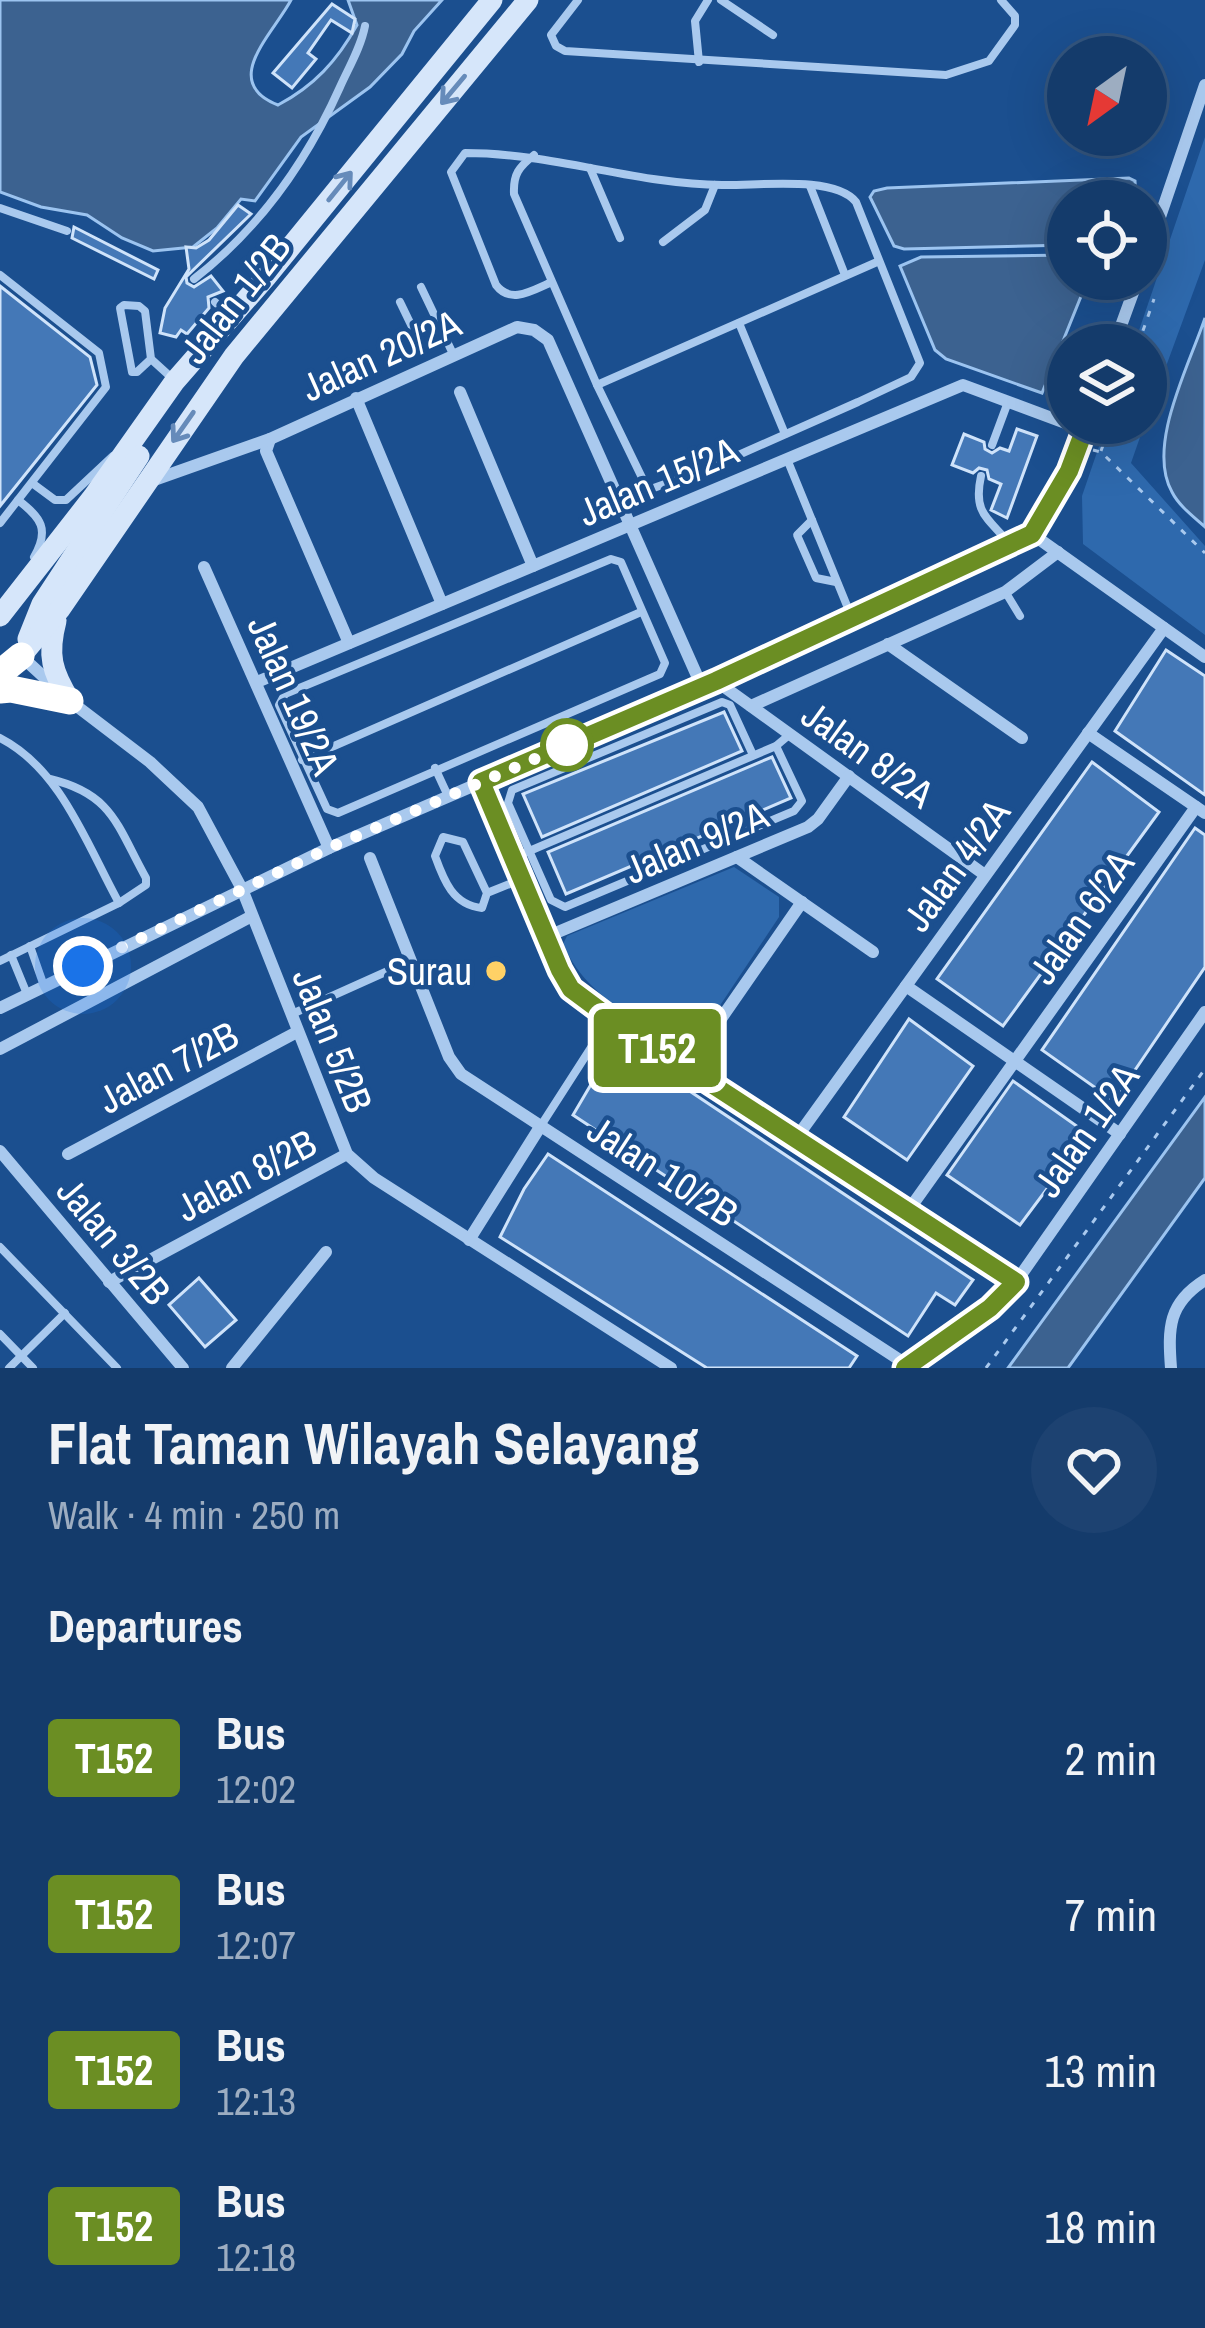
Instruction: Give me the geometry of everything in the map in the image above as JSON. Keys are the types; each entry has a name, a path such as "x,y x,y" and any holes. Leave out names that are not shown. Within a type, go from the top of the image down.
{"highway":[{"path":"0,690 70,701"}],"street":[{"name":"Jalan 1/2B","path":"10,664 60,609 234,356 528,0"},
{"name":"Jalan 1/2B","path":"7,608 126,452 223,309 489,2"},
{"path":"1167,196 1205,85"},
{"name":"Jalan 20/2A","path":"145,484 270,439 517,328 534,330 548,340 631,525"},
{"name":"Jalan 15/2A","path":"257,682 963,385 1047,415"},
{"path":"460,392 533,566"},
{"path":"356,398 442,604"},
{"path":"10,664 42,604 141,452 149,419"},
{"path":"270,439 266,451 349,643"},
{"path":"0,1008 329,848 709,684 1032,534 1069,471 1079,444"},
{"path":"631,525 709,684"},
{"path":"1032,534 1205,657"},
{"path":"751,706 1005,592 1058,552"},
{"name":"Jalan 19/2A","path":"204,567 298,762 329,848"},
{"path":"60,609 51,641 51,670 70,701"},
{"name":"Jalan 4/2A","path":"797,1137 1164,628"},
{"path":"888,644 1022,738"},
{"name":"Jalan 5/2B","path":"10,664 70,701 150,762 198,807 242,889 347,1154 374,1178 671,1368"},
{"name":"Jalan 8/2A","path":"709,684 751,706 985,875"},
{"path":"1088,733 1201,810"},
{"name":"Jalan 9/2A","path":"546,937 808,827 849,776"},
{"path":"481,782 571,989 1016,1282"},
{"name":"Jalan 6/2A","path":"908,1210 1201,810"},
{"path":"737,857 873,952"},
{"name":"Jalan 10/2B","path":"370,858 449,1057 460,1074 907,1367"},
{"path":"716,1026 802,902"},
{"path":"0,1049 252,916"},
{"path":"906,986 1120,1134"},
{"name":"Jalan 1/2A","path":"907,1367 990,1308 1016,1282 1205,1012"},
{"name":"Jalan 7/2B","path":"68,1154 297,1032"},
{"path":"469,1240 540,1127"},
{"name":"Jalan 3/2B","path":"0,1151 183,1368"},
{"name":"Jalan 8/2B","path":"109,1282 347,1154"},
{"path":"232,1368 326,1252"},
{"path":"1171,1368 1168,1331 1173,1310 1205,1280"}],"lane":[{"path":"578,0 551,35 565,51 946,75 989,62 1016,26 1016,16 1001,0"},
{"path":"699,62 695,21 708,0"},
{"path":"721,0 773,34"},
{"path":"194,279 265,215 322,123 365,26"},
{"path":"534,155 519,168 514,194 648,490 858,402 910,377 920,363 848,192 837,187 715,185 534,155 465,153 451,172 502,293 514,297 552,282"},
{"path":"589,166 620,238"},
{"path":"663,242 705,210 715,185"},
{"path":"810,186 845,275"},
{"path":"0,208 67,231"},
{"path":"597,385 877,262"},
{"path":"0,275 103,358 104,393 0,523"},
{"path":"422,287 454,356"},
{"path":"400,302 415,333"},
{"path":"151,359 137,373 132,372 121,306 139,306 145,311 151,359 175,381"},
{"path":"739,323 785,434"},
{"path":"398,340 439,324"},
{"path":"858,402 867,425"},
{"path":"992,445 1008,402"},
{"path":"32,483 55,500 67,500 100,465 126,452"},
{"path":"787,459 852,618"},
{"path":"707,469 717,488"},
{"path":"981,476 976,500 1010,544"},
{"path":"7,608 44,538 40,517 18,500"},
{"path":"812,520 797,535 816,578 838,582"},
{"path":"611,559 621,562 641,612 665,663 660,674 331,813 298,762 279,705 285,694 611,559"},
{"path":"1005,592 1020,616"},
{"path":"298,762 641,612"},
{"path":"753,755 730,705 722,702 512,790 508,803 550,900 565,907 794,811 802,801 800,789 776,746"},
{"path":"527,852 776,746 790,734"},
{"path":"0,739 25,751 50,779 119,902"},
{"path":"435,768 448,796"},
{"path":"0,961 142,890 146,878 106,807 81,787 50,779"},
{"path":"487,893 464,842 443,837 435,856 446,886 467,907 482,908 487,893 522,879"},
{"path":"30,946 44,986"},
{"path":"11,955 27,994"},
{"path":"290,1015 411,960"},
{"path":"540,1127 610,1018"},
{"path":"0,1247 117,1368"},
{"path":"9,1368 65,1313"},
{"path":"0,1334 32,1368"}],"path":[{"path":"1104,444 1101,452 1107,462 1205,554"},
{"path":"986,1368 1205,1069"}],"shaded area":[{"path":"0,0 291,0 263,42 251,71 261,95 278,105 314,81 349,38 357,25 348,0 442,0 414,31 402,54 370,87 301,137 255,201 241,199 193,247 153,251 87,215 41,207 0,192"},
{"path":"1205,137 1205,260 1167,364 1167,324 1141,324 1149,300 1167,300 1167,248"},
{"path":"1047,181 1047,246 894,246 870,197 887,188"},
{"path":"1047,255 1047,300 1080,300 1070,324 1047,324 1047,381 1042,393 946,359 935,350 900,266 921,257"},
{"path":"1205,318 1205,527 1183,507 1165,473 1173,406"},
{"path":"1100,444 1138,444 1131,463 1205,546 1205,635 1083,544 1082,496"},
{"path":"734,867 779,897 779,917 697,1040 683,1047 599,992 563,944 567,936"},
{"path":"1205,1097 1205,1178 1068,1368 1008,1368"}],"building":[{"path":"332,4 355,19 352,33 331,20 308,53 316,59 292,88 273,73"},
{"path":"238,205 251,214 186,277 194,287 211,276 223,291 208,297 209,308 187,334 181,330 176,337 160,333 165,308 189,269 186,247 196,248 209,240"},
{"path":"74,227 158,270 154,279 72,238"},
{"path":"0,286 90,357 97,385 0,506"},
{"path":"1017,429 1037,436 1007,518 991,510 1001,484 989,479 987,470 979,468 973,473 952,465 964,434 984,442 992,453 1000,448 1009,451"},
{"path":"1166,650 1205,676 1205,795 1115,731"},
{"path":"724,712 742,751 542,837 523,794"},
{"path":"772,757 791,798 566,894 548,852"},
{"path":"1092,762 1159,812 1003,1026 937,979"},
{"path":"1195,828 1205,835 1205,967 1114,1101 1042,1050"},
{"path":"909,1019 973,1066 907,1160 844,1117"},
{"path":"616,1042 973,1280 955,1305 936,1293 908,1336 573,1115"},
{"path":"1013,1081 1088,1134 1020,1225 947,1175"},
{"path":"548,1154 857,1356 849,1368 707,1368 500,1237"},
{"path":"199,1278 236,1320 205,1347 169,1305"}],"bus line":[{"name":"T152","path":"905,1368 990,1308 1016,1282 571,989 481,782 716,681 1032,534 1079,444"}],"place":[{"name":"Surau","path":"496,971"}],"route":[{"path":"83,966 329,848 567,745"}]}
